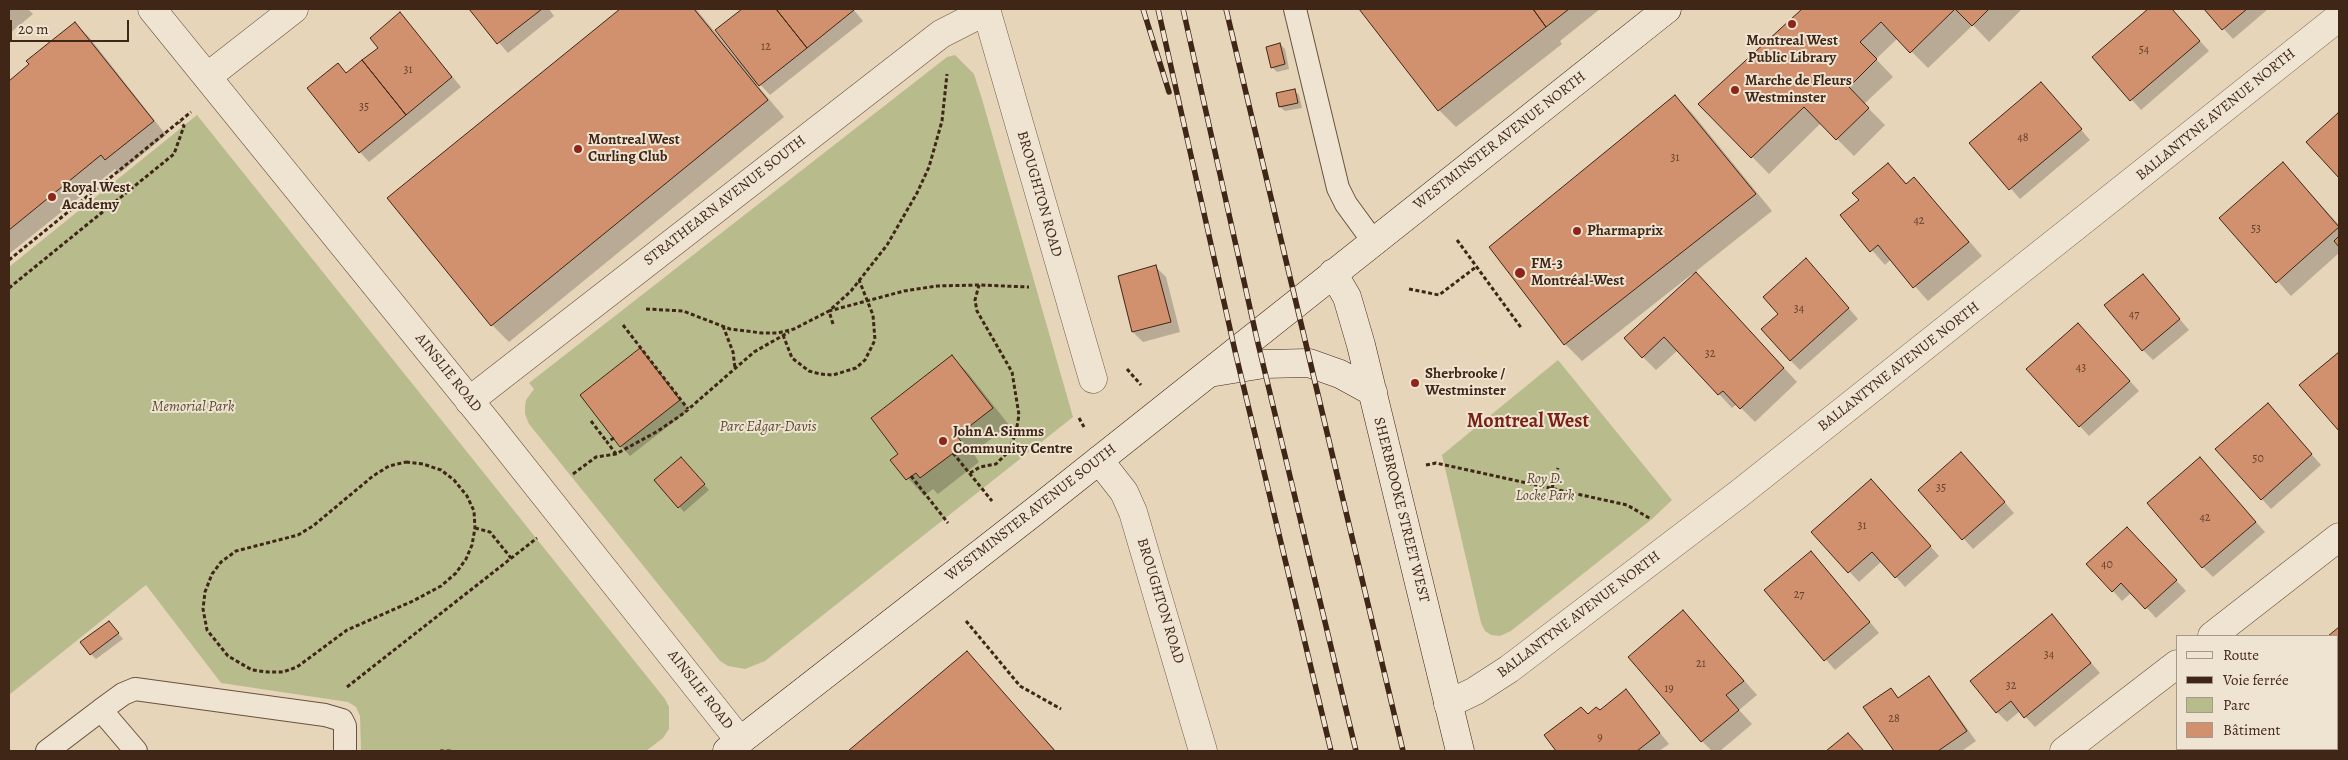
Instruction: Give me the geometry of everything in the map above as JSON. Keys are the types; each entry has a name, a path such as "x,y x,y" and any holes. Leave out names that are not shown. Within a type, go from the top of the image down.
{"street":[{"name":"AINSLIE ROAD","path":"152,9 469,401 734,746"},
{"path":"206,77 294,9"},
{"name":"WESTMINSTER AVENUE NORTH","path":"1333,273 1667,9"},
{"name":"BROUGHTON ROAD","path":"986,10 1093,379"},
{"name":"STRATHEARN AVENUE SOUTH","path":"469,401 941,34 986,10"},
{"name":"BALLANTYNE AVENUE NORTH","path":"1448,704 1475,691 1509,669 1740,493 2339,17"},
{"name":"SHERBROOKE STREET WEST","path":"1333,273 1347,297 1373,392 1460,751"},
{"name":"WESTMINSTER AVENUE SOUTH","path":"734,746 1099,460 1333,273"},
{"path":"1208,373 1264,364 1309,363 1340,374 1373,392"},
{"name":"BROUGHTON ROAD","path":"1099,460 1124,492 1133,512 1204,751"},
{"path":"2213,635 2339,537"},
{"path":"2064,751 2176,665"}],"lane":[{"path":"1295,9 1338,188 1346,204 1373,241"},
{"path":"47,751 122,694 135,689 325,715 342,720 345,726 345,751"},
{"path":"101,710 136,751"}],"path":[{"path":"829,311 859,280 896,231 914,198 929,167 936,143 950,68"},
{"path":"9,260 196,108"},
{"path":"9,288 174,154 184,126 180,122"},
{"path":"914,198 920,201"},
{"path":"891,228 896,231"},
{"path":"1457,240 1522,329"},
{"path":"1409,289 1439,295 1476,267"},
{"path":"783,333 792,358 809,371 820,374 846,372 865,360 875,340 876,326 859,280"},
{"path":"970,473 996,464 1009,451 1016,432 1019,415 1012,372 977,311 975,300 979,284"},
{"path":"567,480 596,457 616,454 658,431 688,410 754,352 783,333 829,311 904,291 937,286 979,284 1036,288"},
{"path":"638,310 683,311 723,326 762,333 783,333"},
{"path":"829,311 833,324"},
{"path":"618,318 688,410"},
{"path":"723,326 731,345 735,368"},
{"path":"591,421 616,454"},
{"path":"607,442 614,438"},
{"path":"953,453 986,493"},
{"path":"406,462 423,464 441,470 454,480 467,496 474,511 475,528 472,545 466,559 456,573 441,586 347,630 297,668 283,672 268,672 246,667 228,656 207,630 203,610 205,592 212,574 221,562 236,551 298,535 313,526 373,476 389,466 406,462"},
{"path":"1436,463 1627,505 1643,512 1655,521"},
{"path":"1552,488 1558,468"},
{"path":"911,476 948,523"},
{"path":"475,528 490,532 511,558"},
{"path":"346,687 539,536"},
{"path":"966,621 1020,686 1061,709"},
{"path":"440,751 453,751"}],"green space":[{"name":"Parc Edgar-Davis","path":"955,55 974,74 1073,417 765,661 745,669 728,666 720,661 529,424 525,414 526,400 534,389 529,383 947,57"},
{"name":"Memorial Park","path":"197,115 665,699 669,707 669,729 663,738 646,751 361,751 360,716 356,707 348,702 221,683 146,585 9,695 9,267"},
{"name":"Roy D. Locke Park","path":"1558,360 1672,500 1652,519 1511,631 1500,636 1491,635 1485,631 1481,623 1442,455"}],"building":[{"path":"469,9 542,9 497,44"},
{"name":"Montreal West Curling Club","path":"620,9 694,9 768,100 491,326 387,198"},
{"path":"742,9 776,9 807,48 759,86 715,30"},
{"path":"776,9 853,9 854,10 807,48"},
{"path":"1359,9 1533,9 1546,27 1438,111"},
{"path":"1533,9 1569,9 1546,27"},
{"path":"1802,9 1955,9 1910,53 1881,22 1860,42 1877,59 1849,87 1869,108 1836,140 1804,107 1751,158 1698,104"},
{"path":"1955,9 1989,9 1972,26"},
{"path":"2148,9 2172,9 2200,41 2130,101 2092,57"},
{"path":"2204,9 2247,9 2222,30"},
{"path":"400,12 452,77 406,115 362,60 378,48 370,38"},
{"path":"75,22 154,121 105,160 101,155 9,230 9,81 29,64 26,61"},
{"path":"1280,43 1285,64 1271,68 1266,47"},
{"path":"362,60 406,115 359,153 307,88 338,63 346,73"},
{"path":"2041,82 2082,129 2009,190 1969,143"},
{"path":"1295,89 1298,103 1279,107 1276,93"},
{"path":"1675,95 1756,194 1564,345 1489,247"},
{"path":"2338,113 2339,115 2339,178 2306,142"},
{"path":"2283,162 2339,227 2276,283 2219,218"},
{"path":"1888,163 1906,184 1914,177 1969,242 1913,288 1878,245 1870,252 1840,215 1859,200 1852,193"},
{"path":"2339,236 2339,247 2334,241"},
{"path":"1806,258 1849,308 1790,361 1761,329 1778,314 1763,297"},
{"path":"1156,265 1171,322 1132,332 1118,276"},
{"path":"1696,272 1784,368 1740,409 1723,391 1718,395 1664,337 1642,358 1624,338"},
{"path":"2143,274 2180,319 2142,351 2104,305"},
{"path":"2078,323 2130,381 2079,427 2026,369"},
{"path":"640,348 680,400 620,447 580,395"},
{"path":"2339,352 2339,431 2299,385"},
{"path":"952,355 993,408 957,436 964,445 920,478 916,473 906,480 890,460 898,454 871,418"},
{"path":"2268,403 2312,454 2261,500 2215,449"},
{"path":"1961,452 2005,502 1962,540 1918,490"},
{"path":"681,457 705,484 678,508 654,480"},
{"path":"2200,457 2256,522 2202,568 2147,503"},
{"path":"1871,479 1931,546 1895,578 1872,552 1848,573 1811,532"},
{"path":"2127,527 2177,580 2145,609 2121,583 2112,592 2086,564"},
{"path":"1811,551 1870,622 1824,661 1764,590"},
{"path":"1683,610 1744,681 1726,695 1739,710 1701,742 1628,657"},
{"path":"2052,614 2091,663 2024,718 2011,701 1996,713 1970,681"},
{"path":"109,621 119,633 90,655 80,642"},
{"path":"2339,627 2338,726 2338,635 2329,635"},
{"path":"967,651 1055,751 848,751"},
{"path":"1929,676 1967,731 1938,751 1894,751 1863,707 1891,688 1898,698"},
{"path":"1626,689 1660,733 1637,751 1556,751 1544,735 1581,707 1588,714 1596,707 1600,710"},
{"path":"1848,733 1864,751 1826,751"},
{"path":"2282,750 2283,751 2210,751"}],"railway":[{"path":"1143,9 1169,92"},
{"path":"1158,9 1235,351 1331,751"},
{"path":"1183,9 1256,335 1356,751"},
{"path":"1226,9 1403,751"}],"place":[{"name":"Montreal West Public Library","path":"1792,24"},
{"name":"Marche de Fleurs Westminster","path":"1735,90"},
{"name":"Montreal West Curling Club","path":"578,149"},
{"name":"Royal West Academy","path":"52,197"},
{"name":"Pharmaprix","path":"1577,231"},
{"name":"FM-3 Montréal-West","path":"1520,273"},
{"name":"Sherbrooke / Westminster","path":"1415,383"},
{"name":"John A. Simms Community Centre","path":"943,441"}],"district":[{"name":"Montreal West","path":"1528,422"}]}
